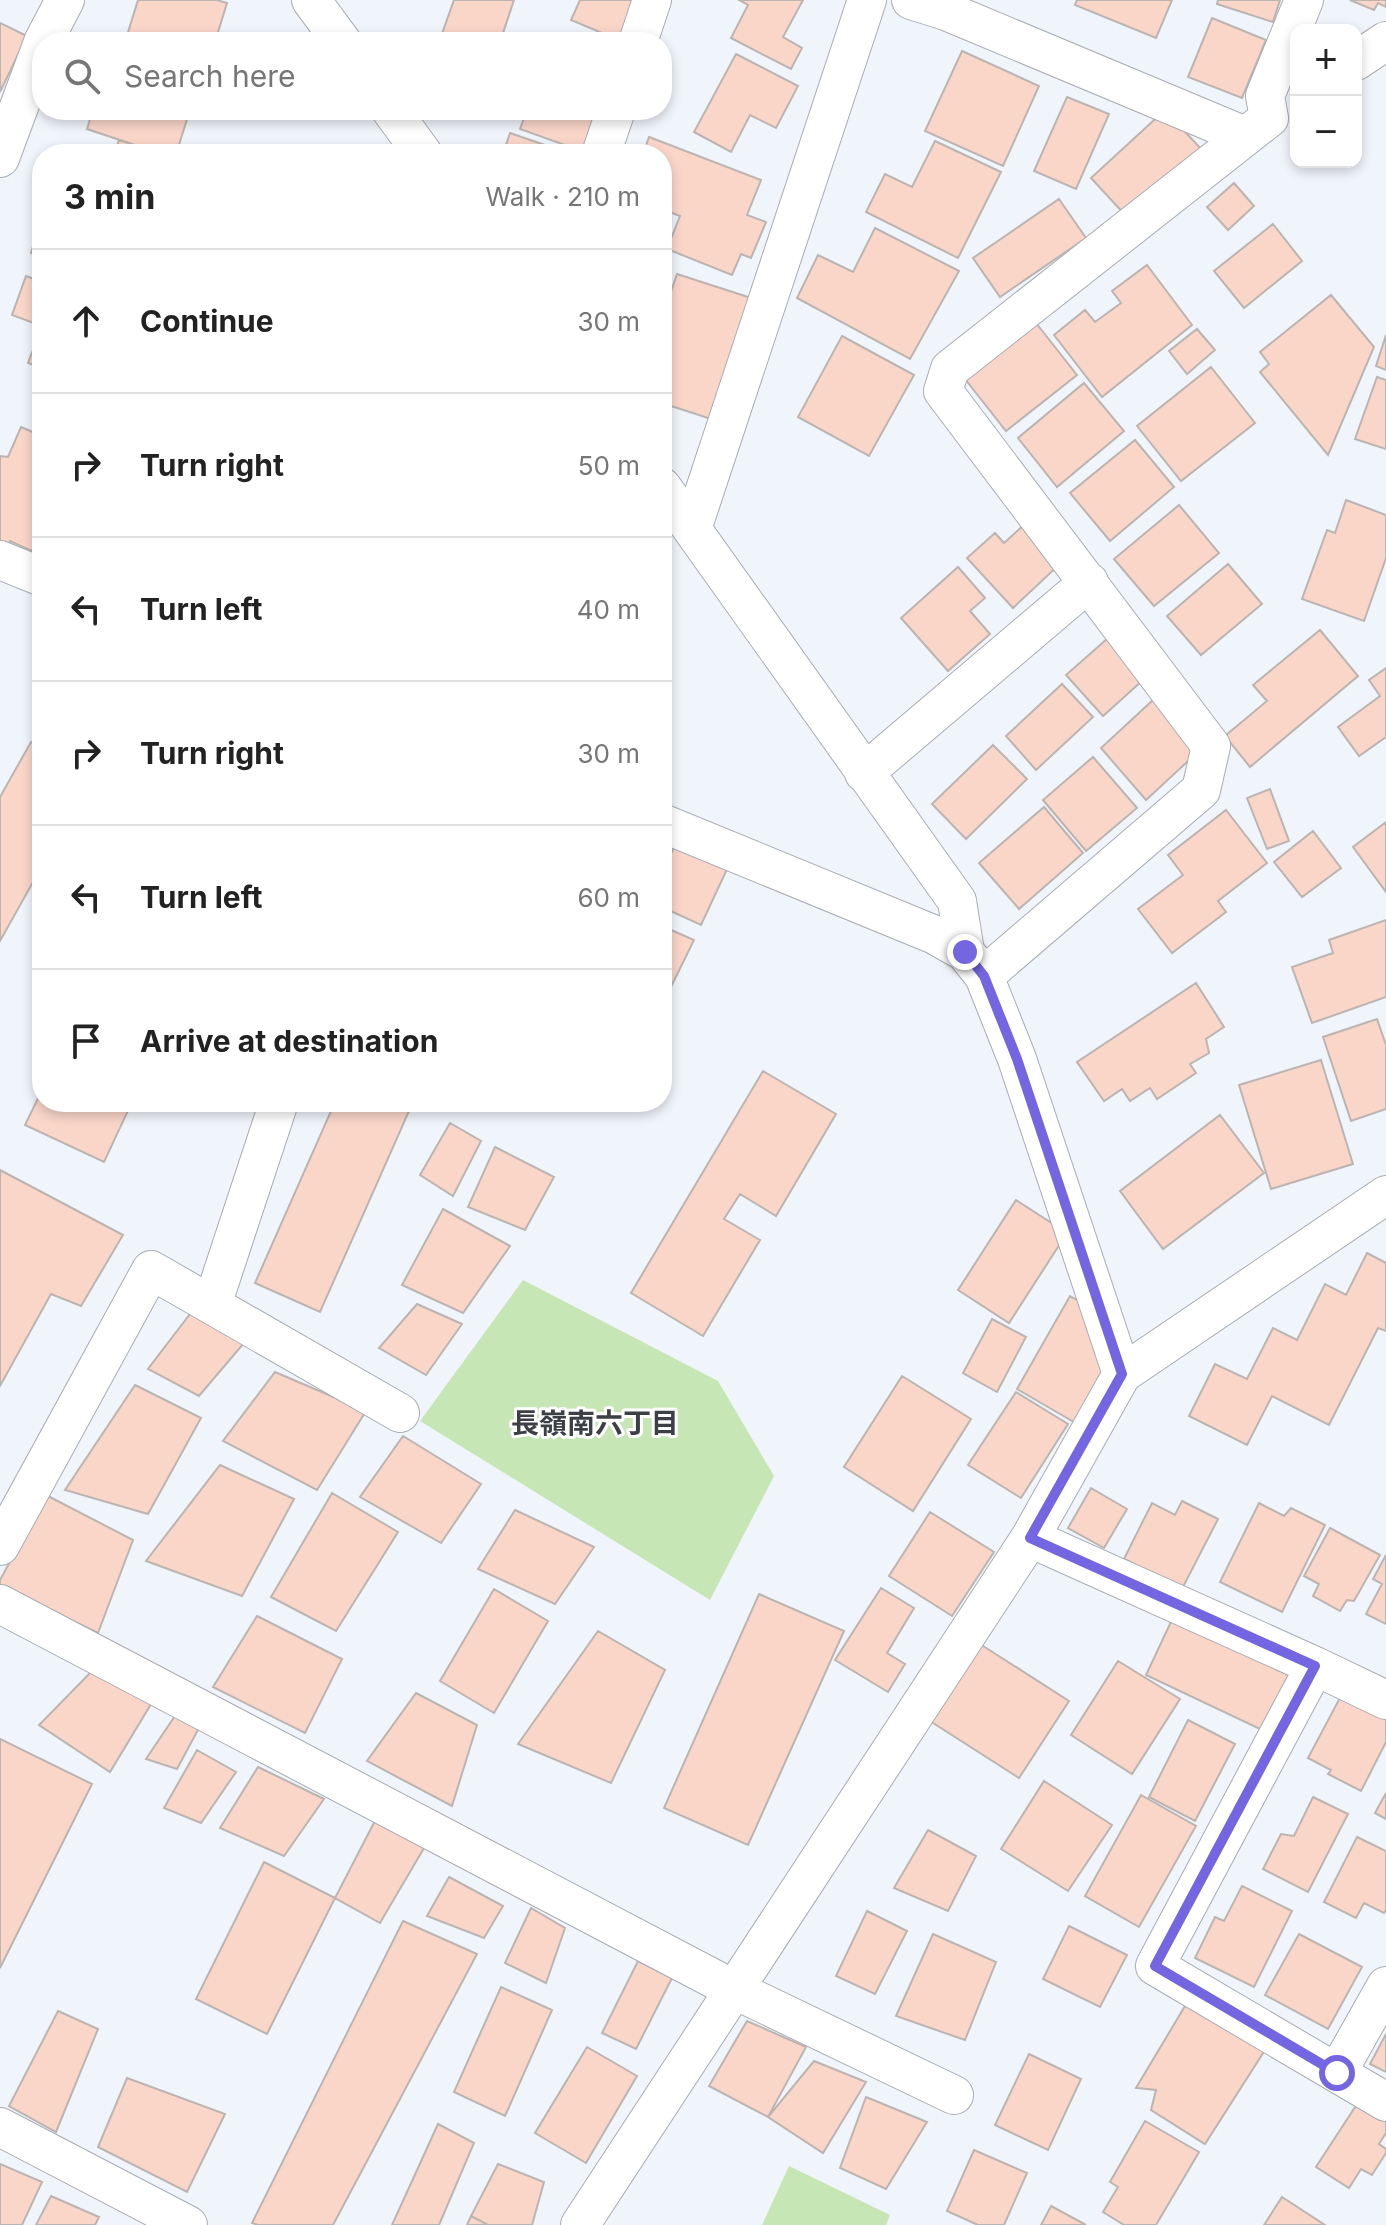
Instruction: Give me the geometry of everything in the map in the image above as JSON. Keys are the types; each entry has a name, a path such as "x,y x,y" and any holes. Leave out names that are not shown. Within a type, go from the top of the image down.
{"street":[{"path":"49,32 65,0"},
{"path":"311,0 335,32"},
{"path":"641,32 652,0"},
{"path":"692,529 867,0"},
{"path":"1270,118 1265,96 1304,0"},
{"path":"936,4 1270,118"},
{"path":"1362,57 1386,41"},
{"path":"0,158 32,73"},
{"path":"975,964 1201,790 1211,746 943,391 950,369 1270,118"},
{"path":"398,120 416,144"},
{"path":"604,144 613,120"},
{"path":"672,501 957,901 975,964 1017,1059 1122,1374"},
{"path":"0,560 32,573"},
{"path":"864,773 1089,582"},
{"path":"672,827 935,935 975,964"},
{"path":"212,1305 276,1112"},
{"path":"580,2225 1030,1538 1122,1374 1386,1195"},
{"path":"2,1539 151,1270 400,1413"},
{"path":"1030,1538 1386,1700"},
{"path":"0,1604 735,1990 954,2095"},
{"path":"1315,1666 1155,1966 1386,2102"},
{"path":"1337,2073 1386,1986"},
{"path":"0,2127 188,2225"}],"green space":[{"path":"523,1280 718,1381 774,1476 710,1600 420,1421"},
{"path":"789,2166 890,2215 886,2225 762,2225"}],"building":[{"path":"138,0 217,0 227,3 218,32 128,32"},
{"path":"454,0 514,0 503,32 443,32"},
{"path":"580,0 639,0 625,32 600,32 571,20"},
{"path":"739,0 803,0 783,37 802,48 791,69 731,38 748,5"},
{"path":"1077,0 1172,0 1156,38 1075,5"},
{"path":"1218,0 1280,0 1273,22 1217,4"},
{"path":"1350,0 1386,0 1386,7 1378,3 1374,10"},
{"path":"1212,18 1266,40 1242,98 1188,77"},
{"path":"0,23 27,36 0,92"},
{"path":"962,51 1039,86 1003,166 925,131"},
{"path":"736,54 798,86 776,128 750,115 731,152 694,132"},
{"path":"1067,97 1109,114 1076,189 1034,171"},
{"path":"1165,110 1201,149 1127,217 1091,178"},
{"path":"90,120 187,120 179,144 132,144 87,129"},
{"path":"523,120 599,120 590,144 562,144 520,129"},
{"path":"510,133 542,144 506,144"},
{"path":"649,137 667,144 647,144"},
{"path":"935,141 1001,172 958,258 866,212 885,174 912,187"},
{"path":"672,146 761,180 747,215 766,222 751,258 741,254 732,275 672,251 672,236 680,216 672,213"},
{"path":"1234,183 1254,206 1228,230 1207,207"},
{"path":"1059,199 1086,238 1000,297 973,258"},
{"path":"1273,224 1302,261 1244,308 1214,271"},
{"path":"875,228 959,271 910,359 797,298 818,255 853,272"},
{"path":"1147,265 1192,325 1102,397 1054,335 1085,310 1095,322 1121,303 1112,291"},
{"path":"677,274 751,298 711,419 672,406 672,289"},
{"path":"26,276 32,278 32,322 12,315"},
{"path":"1331,295 1374,347 1328,455 1260,372 1269,364 1260,352"},
{"path":"1036,323 1077,375 1006,431 965,379"},
{"path":"1197,329 1215,350 1187,374 1169,351"},
{"path":"1386,335 1386,370 1376,366"},
{"path":"842,336 914,375 869,456 798,417"},
{"path":"1211,367 1255,423 1181,481 1137,426"},
{"path":"1377,377 1386,380 1386,449 1355,439"},
{"path":"1084,383 1124,431 1057,487 1018,438"},
{"path":"21,427 32,432 32,551 10,541 7,548 0,545 0,456 8,457"},
{"path":"1135,440 1174,487 1110,541 1070,493"},
{"path":"1346,500 1386,515 1386,558 1364,621 1302,599 1327,530 1335,533"},
{"path":"1179,505 1219,553 1154,606 1114,559"},
{"path":"1026,523 1062,562 1013,608 967,558 995,533 1004,543"},
{"path":"1228,564 1262,604 1201,655 1167,616"},
{"path":"958,567 985,598 970,611 990,634 948,671 901,618"},
{"path":"1320,630 1358,676 1250,767 1225,736 1267,701 1253,685"},
{"path":"1116,631 1152,672 1103,716 1066,675"},
{"path":"1386,668 1386,737 1359,756 1338,727 1380,696 1369,680"},
{"path":"1062,684 1093,717 1036,770 1006,736"},
{"path":"1153,700 1200,750 1146,800 1101,748"},
{"path":"32,743 32,884 0,941 0,797"},
{"path":"993,745 1027,779 966,839 932,804"},
{"path":"1093,757 1137,808 1086,851 1043,800"},
{"path":"1270,789 1289,841 1267,849 1247,798"},
{"path":"1044,807 1083,853 1019,909 979,863"},
{"path":"1226,810 1267,863 1218,901 1226,912 1172,953 1138,909 1183,875 1168,855"},
{"path":"1386,822 1386,892 1353,847"},
{"path":"1313,831 1341,868 1302,897 1274,862"},
{"path":"677,841 729,865 701,925 672,912 672,852"},
{"path":"1386,920 1386,997 1312,1023 1292,967 1333,953 1329,940"},
{"path":"672,930 694,940 672,985"},
{"path":"1196,983 1224,1027 1206,1039 1209,1053 1190,1064 1196,1073 1157,1099 1150,1088 1130,1101 1122,1089 1104,1101 1077,1062"},
{"path":"1377,1019 1386,1045 1386,1109 1351,1121 1323,1037"},
{"path":"1321,1060 1353,1164 1271,1189 1239,1085"},
{"path":"763,1071 836,1114 776,1216 740,1194 724,1219 760,1240 703,1336 631,1293"},
{"path":"32,1111 127,1112 104,1162 25,1125"},
{"path":"331,1112 409,1112 320,1312 255,1283"},
{"path":"1220,1115 1264,1173 1163,1249 1120,1191"},
{"path":"450,1123 481,1141 453,1196 420,1175"},
{"path":"495,1147 554,1177 525,1230 468,1207"},
{"path":"0,1170 123,1235 81,1306 51,1294 0,1386"},
{"path":"1016,1200 1067,1233 1009,1323 958,1290"},
{"path":"443,1209 510,1246 463,1313 402,1285"},
{"path":"1367,1253 1386,1263 1386,1331 1378,1328 1329,1425 1272,1396 1247,1445 1189,1416 1215,1364 1247,1379 1273,1328 1297,1340 1325,1284 1346,1295"},
{"path":"1070,1296 1091,1308 1112,1368 1079,1425 1017,1389"},
{"path":"417,1304 462,1324 426,1375 379,1348"},
{"path":"190,1314 244,1343 199,1396 148,1369"},
{"path":"992,1319 1026,1337 997,1392 963,1373"},
{"path":"275,1372 366,1411 317,1490 223,1441"},
{"path":"902,1376 971,1419 913,1511 844,1467"},
{"path":"135,1385 201,1418 148,1514 65,1490"},
{"path":"1016,1392 1068,1424 1021,1498 968,1465"},
{"path":"403,1436 481,1484 441,1543 360,1497"},
{"path":"220,1465 294,1499 242,1596 146,1561"},
{"path":"1091,1488 1127,1509 1104,1548 1068,1528"},
{"path":"332,1493 398,1532 336,1631 271,1597"},
{"path":"46,1495 133,1540 98,1633 0,1586 0,1580"},
{"path":"1182,1501 1218,1519 1182,1589 1124,1559 1152,1503 1175,1515"},
{"path":"1259,1503 1284,1516 1291,1508 1325,1525 1282,1612 1220,1582"},
{"path":"515,1510 594,1547 555,1604 478,1569"},
{"path":"930,1512 994,1552 952,1616 889,1576"},
{"path":"1330,1528 1380,1555 1354,1601 1347,1600 1340,1611 1313,1596 1319,1584 1304,1576"},
{"path":"1386,1555 1386,1624 1366,1614 1382,1584 1373,1579"},
{"path":"881,1588 914,1608 887,1653 905,1664 888,1692 835,1660"},
{"path":"494,1589 548,1621 494,1713 440,1681"},
{"path":"759,1594 844,1631 748,1845 664,1808"},
{"path":"1176,1611 1293,1666 1262,1730 1146,1675"},
{"path":"257,1616 342,1659 305,1733 213,1687"},
{"path":"598,1631 665,1670 611,1783 518,1744"},
{"path":"980,1644 1069,1701 1019,1778 930,1721"},
{"path":"1118,1661 1180,1699 1132,1774 1071,1735"},
{"path":"92,1671 151,1704 110,1772 39,1725"},
{"path":"416,1693 477,1725 452,1806 367,1761"},
{"path":"1342,1694 1386,1717 1386,1742 1361,1791 1328,1774 1331,1770 1308,1758"},
{"path":"179,1710 200,1726 177,1769 146,1759"},
{"path":"1188,1720 1235,1744 1195,1821 1149,1797"},
{"path":"0,1739 92,1784 0,1968"},
{"path":"197,1750 236,1772 201,1823 164,1808"},
{"path":"258,1767 324,1799 284,1856 220,1828"},
{"path":"1044,1781 1112,1825 1068,1891 1001,1849"},
{"path":"1386,1793 1386,1819 1375,1813"},
{"path":"1141,1795 1196,1826 1139,1927 1085,1896"},
{"path":"1313,1797 1348,1814 1308,1892 1263,1869 1281,1834 1294,1836"},
{"path":"377,1817 424,1848 380,1923 335,1898"},
{"path":"928,1830 976,1856 948,1911 894,1888"},
{"path":"1357,1837 1386,1851 1386,1910 1384,1913 1364,1903 1356,1918 1324,1902"},
{"path":"264,1862 335,1898 267,2034 196,1999"},
{"path":"449,1877 503,1906 484,1938 427,1916"},
{"path":"1242,1886 1292,1911 1254,1987 1195,1958 1215,1917 1224,1921"},
{"path":"531,1908 565,1928 546,1983 505,1963"},
{"path":"867,1911 907,1931 875,1994 836,1976"},
{"path":"403,1921 477,1954 333,2225 252,2223"},
{"path":"1069,1926 1127,1955 1100,2007 1043,1979"},
{"path":"933,1934 996,1962 965,2040 896,2016"},
{"path":"1299,1934 1362,1967 1328,2029 1265,1995"},
{"path":"638,1961 672,1978 636,2049 602,2033"},
{"path":"501,1987 552,2010 505,2116 454,2092"},
{"path":"1188,2001 1265,2050 1205,2144 1151,2110 1156,2090 1136,2088"},
{"path":"58,2011 98,2029 56,2132 9,2106"},
{"path":"747,2021 806,2047 768,2117 709,2086"},
{"path":"1386,2034 1386,2072 1370,2064"},
{"path":"587,2047 637,2076 586,2163 535,2133"},
{"path":"1029,2054 1081,2079 1048,2150 995,2125"},
{"path":"814,2061 866,2082 823,2153 768,2117"},
{"path":"127,2078 225,2114 187,2192 98,2147"},
{"path":"866,2097 927,2122 886,2189 840,2168"},
{"path":"1357,2104 1386,2122 1386,2133 1379,2144 1386,2149 1386,2153 1372,2175 1361,2169 1349,2188 1316,2167"},
{"path":"1145,2121 1199,2152 1156,2225 1124,2225 1103,2212 1118,2187 1110,2182"},
{"path":"438,2124 474,2143 439,2225 392,2225"},
{"path":"974,2150 1027,2173 1004,2225 978,2225 947,2211"},
{"path":"0,2164 42,2182 22,2225 0,2225"},
{"path":"498,2164 544,2182 532,2225 488,2225 471,2216"},
{"path":"51,2196 99,2217 95,2225 36,2225"},
{"path":"1282,2197 1325,2225 1264,2225"},
{"path":"1051,2206 1086,2225 1041,2225"},
{"path":"471,2216 488,2225 467,2225"}],"district":[{"name":"長嶺南六丁目","path":"595,1423"}],"route":[{"path":"965,952 984,976 1017,1059 1122,1374 1030,1538 1315,1666 1155,1966 1337,2073"}]}
